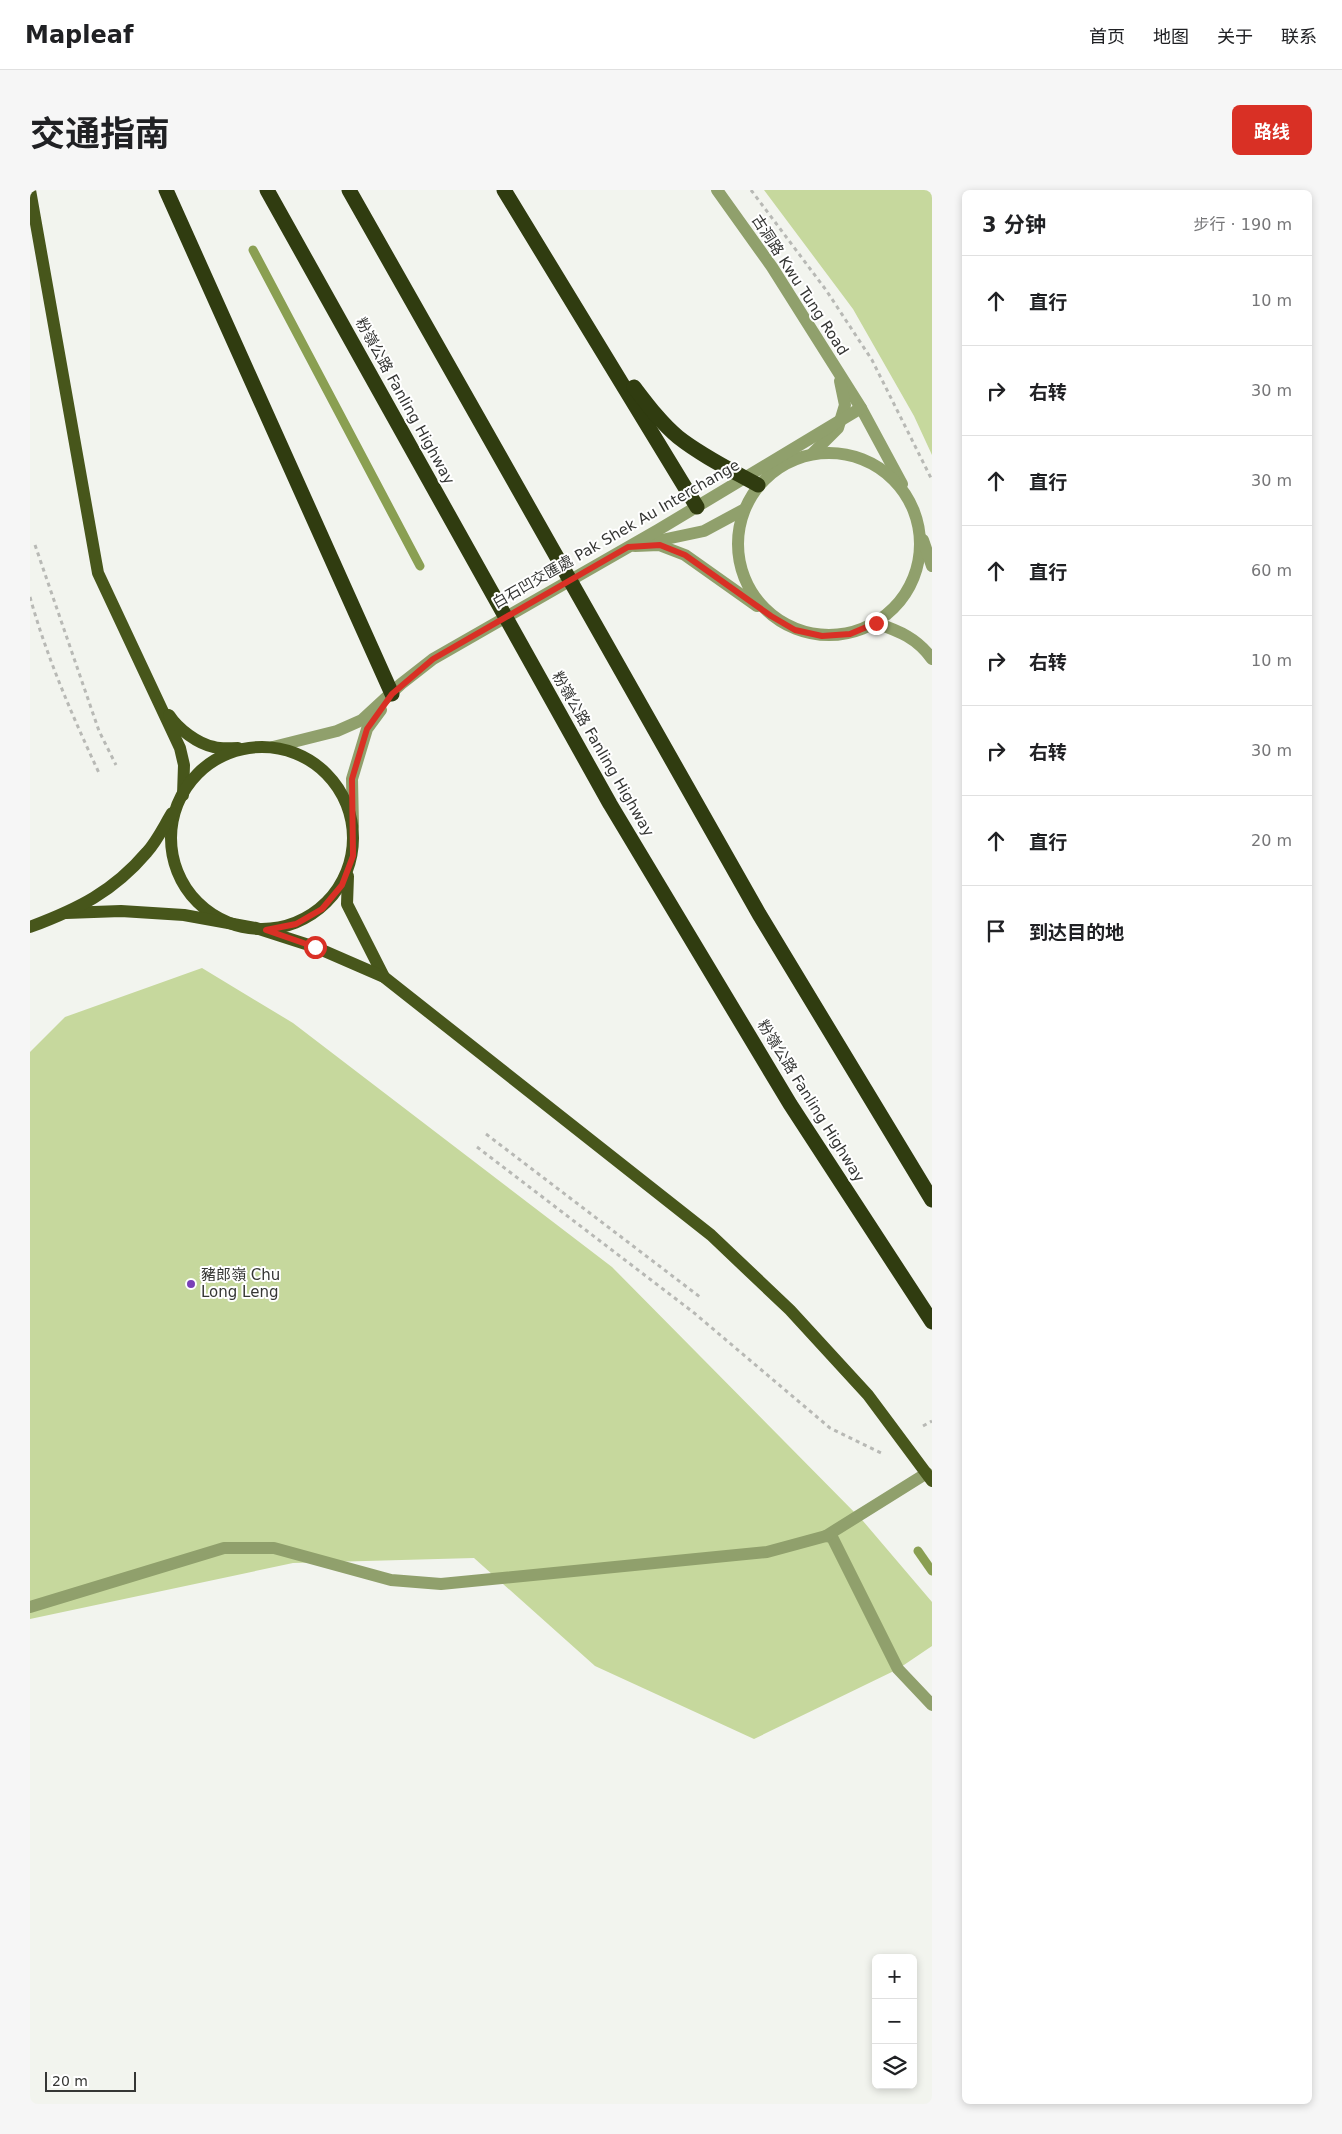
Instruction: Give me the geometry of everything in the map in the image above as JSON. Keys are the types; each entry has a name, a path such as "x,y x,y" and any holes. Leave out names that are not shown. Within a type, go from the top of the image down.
{"highway":[{"path":"166,190 392,694"},
{"name":"粉嶺公路 Fanling Highway","path":"267,190 610,804 790,1104 932,1322"},
{"path":"350,190 755,908 932,1200"},
{"path":"504,190 697,507"},
{"path":"582,318 650,408 677,436 716,463 758,485"}],"main road":[{"path":"31,194 98,573 180,748 184,765 180,800 171,834 174,863 187,890 209,913 236,926 266,930 296,924 322,909 342,885 353,856 353,826 344,797 326,772 302,755 273,747 243,749 214,747 196,740 172,719 151,686"},
{"path":"30,927 66,914 97,897 124,875 148,851 192,779 215,759 243,749"},
{"path":"348,870 347,904 384,977"},
{"path":"66,914 121,911 184,915 266,930 315,947 384,977 712,1235 790,1310 868,1395 929,1477"}],"street":[{"name":"古洞路 Kwu Tung Road","path":"717,190 772,267 861,408 910,500 932,566"},
{"name":"古洞路 Kwu Tung Road","path":"812,454 838,428 845,405 839,373"},
{"name":"白石凹交匯處 Pak Shek Au Interchange","path":"392,694 433,659 658,530 861,408"},
{"path":"628,547 660,545 685,555 771,616 795,630 822,636 850,634 876,623 898,605 913,580 920,552 917,525 910,500 888,475 863,459 835,453 812,454 780,466 758,485 743,510 737,540 740,569 752,595 771,616"},
{"path":"628,547 704,531 743,510"},
{"path":"876,623 903,632 927,652 932,660"},
{"path":"273,747 337,731 362,720 392,694"},
{"path":"353,826 352,779 367,729 392,694"},
{"path":"30,1607 224,1548 274,1548 391,1580 441,1584 767,1552 826,1536 929,1477"},
{"path":"826,1536 832,1537 898,1669 932,1705"}],"path":[{"path":"751,190 826,290 872,360 932,480"},
{"path":"35,545 99,731 116,765"},
{"path":"30,597 71,714 99,772"},
{"path":"486,1134 700,1297"},
{"path":"477,1148 694,1312 830,1428 885,1455"},
{"path":"922,1426 932,1421"}],"green space":[{"path":"764,190 932,190 932,455 914,416 853,309"},
{"path":"202,968 293,1023 612,1267 863,1521 932,1602 932,1646 898,1669 754,1739 595,1666 474,1558 293,1563 30,1619 30,1052 65,1017"}],"waterway":[{"path":"253,250 420,566"},
{"path":"918,1551 932,1571"}],"place":[{"name":"豬郎嶺 Chu Long Leng","path":"191,1284"}],"route":[{"path":"315,947 266,930 296,924 322,909 342,885 353,856 352,779 367,729 401,684 433,659 628,547 649,545 660,545 685,555 771,616 795,630 822,636 850,634 876,623"}]}
